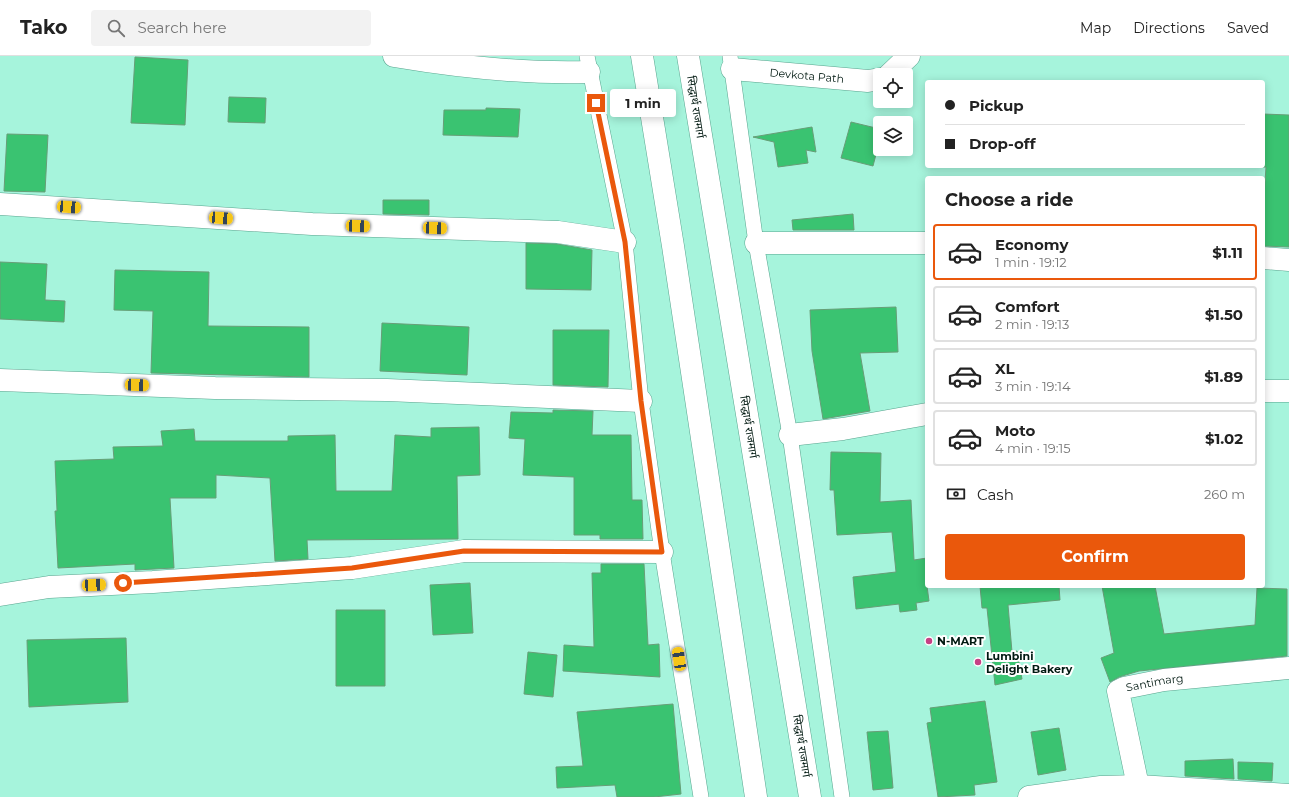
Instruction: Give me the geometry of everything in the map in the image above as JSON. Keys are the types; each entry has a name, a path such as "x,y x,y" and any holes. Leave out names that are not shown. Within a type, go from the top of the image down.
{"main road":[{"path":"394,56 451,66 547,73 588,64"},
{"path":"642,56 673,246 756,797"},
{"name":"सिद्धार्थ राजमार्ग","path":"688,56 810,797"},
{"path":"896,68 909,56"},
{"name":"Devkota Path","path":"731,62 868,81 873,80"},
{"path":"0,204 312,224 558,232 625,242"},
{"path":"756,243 925,243"},
{"path":"1265,258 1289,260"},
{"path":"0,380 215,388 387,390 641,401"},
{"path":"1265,391 1289,391"},
{"path":"790,435 843,429 925,414"},
{"path":"0,595 50,587 153,582 352,568 464,551 662,552"},
{"name":"Santimarg","path":"1138,786 1118,691 1124,688 1164,680 1289,668"},
{"path":"1029,797 1103,792 1138,786 1289,795"}],"lane":[{"path":"731,62 756,243 790,435 842,797"},
{"path":"588,64 625,242 641,401 662,552 701,797"}],"building":[{"path":"135,57 188,60 185,125 131,123"},
{"path":"229,97 266,98 265,123 228,122"},
{"path":"486,108 520,109 518,137 443,135 444,110 486,110"},
{"path":"1265,114 1289,115 1289,247 1265,246"},
{"path":"851,122 873,127 873,156 876,156 873,166 841,158"},
{"path":"812,127 816,152 806,150 808,163 778,167 774,142 753,137"},
{"path":"7,134 48,135 45,192 4,191"},
{"path":"383,200 429,200 429,215 383,214"},
{"path":"853,214 854,230 793,230 792,220"},
{"path":"526,243 557,244 592,250 591,290 526,289"},
{"path":"0,262 47,264 45,300 65,301 64,322 0,319"},
{"path":"115,270 209,272 208,326 309,327 309,377 151,373 153,311 114,310"},
{"path":"896,307 898,352 860,353 870,411 823,419 812,351 810,310"},
{"path":"382,323 469,327 467,375 380,371"},
{"path":"553,330 609,330 608,387 553,385"},
{"path":"553,410 593,411 592,435 631,435 632,500 642,500 643,539 600,539 600,535 574,535 574,477 523,475 525,439 509,438 511,412 553,413"},
{"path":"479,427 480,475 457,476 458,539 307,540 308,559 275,561 270,478 216,475 216,498 170,498 174,568 135,570 135,564 58,568 55,511 57,511 55,461 114,459 113,447 163,446 161,431 194,429 195,441 288,441 288,436 335,435 336,491 392,491 395,435 431,437 431,428"},
{"path":"831,452 881,453 880,502 911,500 914,560 925,558 925,588 927,588 929,601 916,603 917,610 900,612 899,604 856,609 853,577 896,572 892,532 837,535 834,490 830,490"},
{"path":"601,564 644,564 648,645 659,644 660,677 563,671 564,645 594,647 592,573 601,573"},
{"path":"470,583 473,633 433,635 430,585"},
{"path":"980,588 1059,588 1060,600 1008,605 1012,652 1017,651 1022,679 995,685 987,608 982,608"},
{"path":"1102,588 1155,588 1164,634 1255,625 1257,588 1287,589 1287,656 1139,671 1119,677 1110,682 1101,658 1114,653"},
{"path":"336,610 385,610 385,686 336,686"},
{"path":"126,638 128,702 29,707 27,640"},
{"path":"528,652 557,655 553,697 524,694"},
{"path":"985,701 997,782 974,785 975,795 938,797 927,723 932,722 930,708"},
{"path":"673,704 681,794 654,797 617,797 615,785 557,788 556,767 583,766 577,712"},
{"path":"1059,728 1066,770 1038,775 1031,732"},
{"path":"888,731 893,788 873,790 867,732"},
{"path":"1233,759 1234,779 1185,776 1185,761"},
{"path":"1238,762 1273,763 1272,781 1238,779"}],"place":[{"name":"N-MART","path":"929,641"},
{"name":"Lumbini Delight Bakery","path":"978,662"}],"route":[{"path":"123,583 352,568 464,551 662,552 641,401 625,242 596,103"}]}
